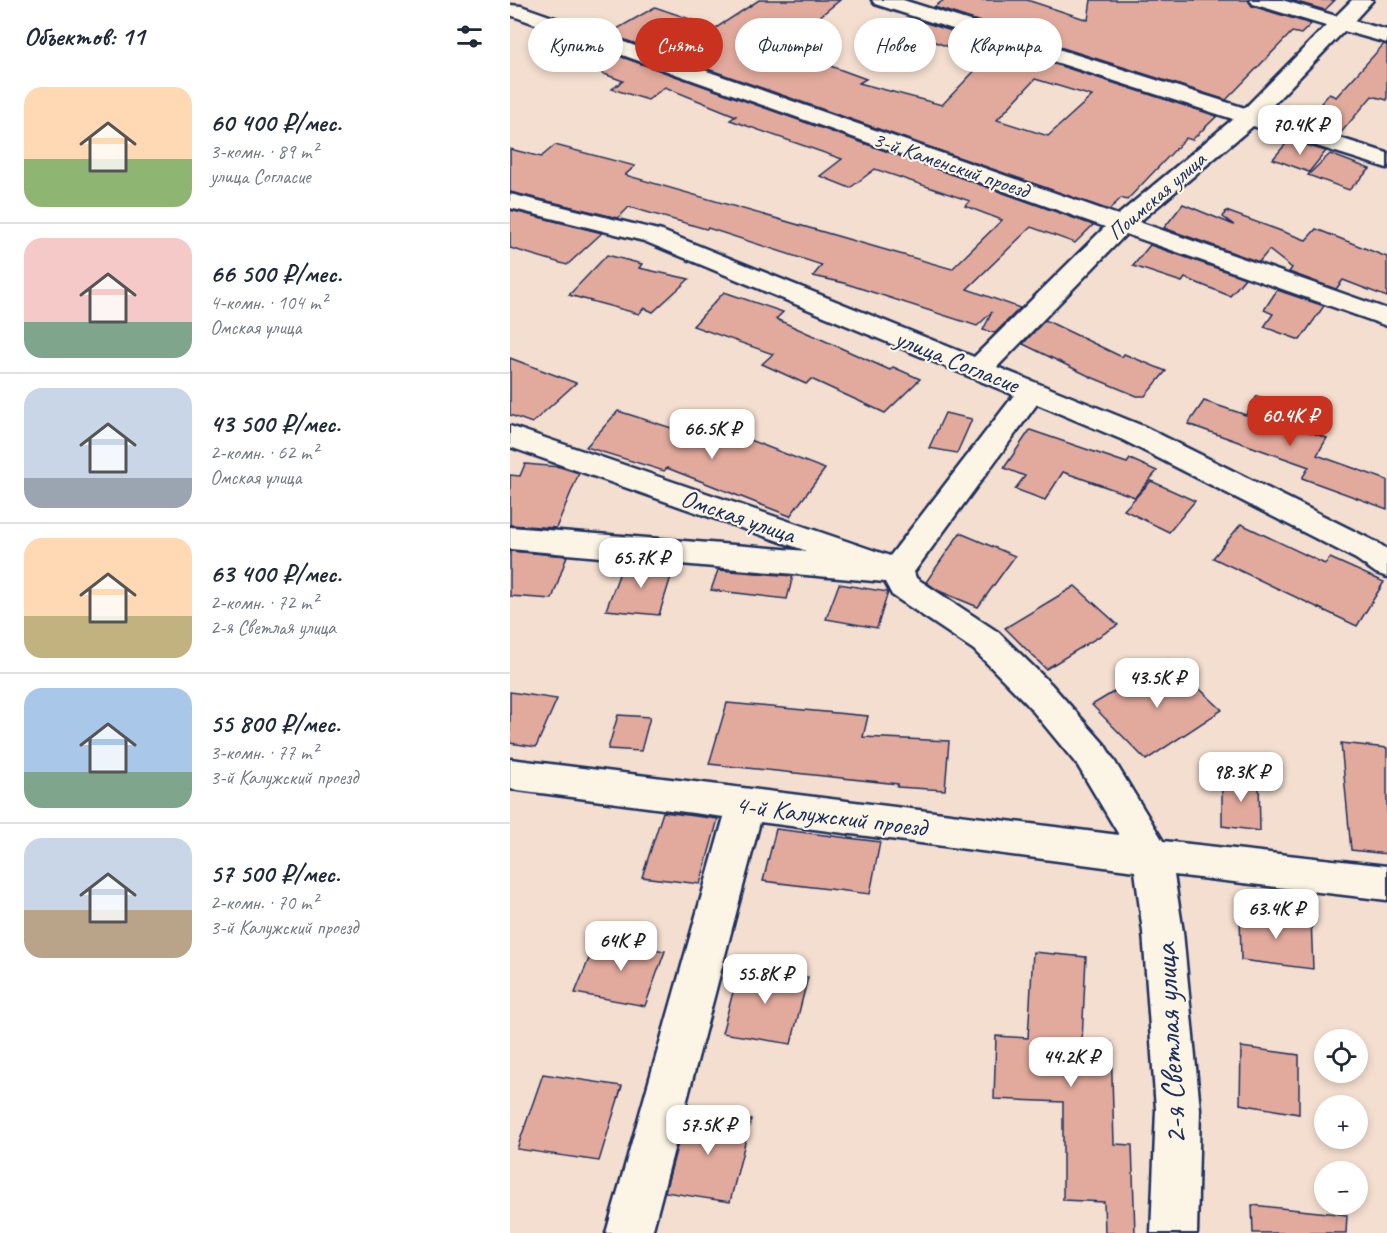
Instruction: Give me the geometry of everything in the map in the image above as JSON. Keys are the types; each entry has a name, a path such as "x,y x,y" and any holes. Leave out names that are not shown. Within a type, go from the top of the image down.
{"street":[{"path":"882,0 1387,160"},
{"path":"1260,0 1387,36"},
{"name":"Поимская улица","path":"978,370 1121,225 1249,117 1363,0"},
{"name":"3-й Каменский проезд","path":"514,10 1387,318"},
{"name":"улица Согласие","path":"510,201 653,236 1032,391 1133,433 1367,551 1387,565"},
{"path":"1032,391 897,571 903,586 986,641 1039,694 1091,755 1152,856"},
{"name":"Омская улица","path":"510,436 897,571"},
{"name":"Омская улица","path":"510,538 897,571"},
{"name":"4-й Калужский проезд","path":"510,774 746,806 1387,883"},
{"path":"629,1233 746,806"},
{"name":"2-я Светлая улица","path":"1152,856 1163,932 1178,1108 1174,1233"}],"building":[{"path":"759,0 840,0 818,18 735,18 735,72 842,70 866,79 859,83 942,105 974,72 1062,72 1062,66 1217,116 1192,140 1186,138 1127,200 1121,198 1109,210 716,72 723,72 723,23","holes":["1035,79 1092,96 1048,136 997,120"]},
{"path":"944,0 1027,0 1088,20 1091,0 1248,0 1252,6 1311,24 1301,34 1292,32 1226,100 1062,48 1062,18 969,18 934,7"},
{"path":"1290,0 1335,0 1325,10"},
{"path":"655,7 687,18 636,18"},
{"path":"635,18 635,43 623,39 623,25"},
{"path":"936,26 948,30 948,47 936,42"},
{"path":"1384,44 1387,45 1387,100 1372,96 1339,135 1303,124 1329,94 1336,97"},
{"path":"623,57 635,62 635,72 664,72 1093,225 1075,243 1031,227 967,289 1020,308 995,333 983,330 992,312 977,326 844,283 813,276 822,265 708,228 629,207 618,218 510,192 510,149 541,157 555,145 635,166 625,175 952,269 1002,220 965,206 970,201 875,169 850,188 820,176 842,159 730,120 736,116 665,87 648,100 612,89 623,81 599,72 623,72"},
{"path":"1289,140 1326,151 1309,172 1273,159"},
{"path":"1330,154 1370,169 1349,190 1308,175"},
{"path":"1183,204 1234,225 1223,217 1226,211 1306,240 1316,229 1387,257 1387,297 1343,280 1336,289 1289,272 1292,268 1269,250 1259,262 1164,228"},
{"path":"510,210 602,233 567,265 510,248"},
{"path":"1150,245 1245,278 1230,296 1185,278 1182,282 1133,266"},
{"path":"607,255 642,264 639,268 689,279 653,312 644,308 639,314 569,295"},
{"path":"1277,290 1324,306 1300,340 1264,327 1273,314 1264,310"},
{"path":"724,292 783,312 776,319 890,370 893,367 920,379 885,413 811,379 806,384 762,364 773,354 693,326"},
{"path":"1045,320 1122,357 1124,354 1166,371 1145,396 1137,396 1091,377 1023,344"},
{"path":"510,358 576,383 532,423 510,415"},
{"path":"1257,396 1291,407 1282,422 1327,438 1317,455 1387,480 1387,509 1302,478 1309,467 1188,424 1204,401 1246,415"},
{"path":"618,411 703,438 713,426 825,469 790,516 667,468 664,471 586,447"},
{"path":"945,413 972,419 957,453 929,448"},
{"path":"1030,430 1127,463 1130,459 1157,471 1135,497 1063,472 1045,500 1015,489 1025,476 1004,468"},
{"path":"525,464 560,467 579,473 556,528 510,525 510,475 520,476"},
{"path":"1151,481 1195,501 1169,532 1124,510"},
{"path":"1241,524 1325,564 1330,558 1384,582 1357,626 1213,558"},
{"path":"960,533 1015,556 978,607 939,591 926,582"},
{"path":"510,551 567,556 552,599 510,596"},
{"path":"623,564 674,567 659,615 606,610"},
{"path":"718,570 793,576 787,599 711,590"},
{"path":"839,584 888,592 877,628 826,619"},
{"path":"1075,586 1118,625 1046,669 1005,628"},
{"path":"1168,659 1222,710 1146,760 1092,705"},
{"path":"510,692 557,699 536,747 510,743"},
{"path":"727,703 868,716 863,737 949,741 945,790 897,787 898,784 709,764"},
{"path":"618,715 650,717 641,751 608,749"},
{"path":"1341,743 1387,748 1387,854 1351,850"},
{"path":"1222,776 1259,780 1260,831 1222,826"},
{"path":"663,812 718,819 700,884 642,877"},
{"path":"776,829 880,842 870,894 763,881"},
{"path":"1240,911 1311,919 1313,969 1241,960"},
{"path":"597,939 665,951 645,1006 575,993"},
{"path":"1033,952 1086,957 1082,1041 1111,1042 1114,1144 1132,1145 1135,1233 1105,1233 1104,1202 1063,1200 1063,1102 994,1099 996,1036 1028,1038"},
{"path":"740,966 808,977 791,1044 722,1033"},
{"path":"1241,1047 1299,1055 1299,1114 1240,1104"},
{"path":"543,1074 622,1086 599,1161 517,1149"},
{"path":"687,1109 751,1119 730,1202 665,1192"},
{"path":"1252,1205 1314,1212 1314,1215 1347,1215 1346,1233 1253,1233"}]}
